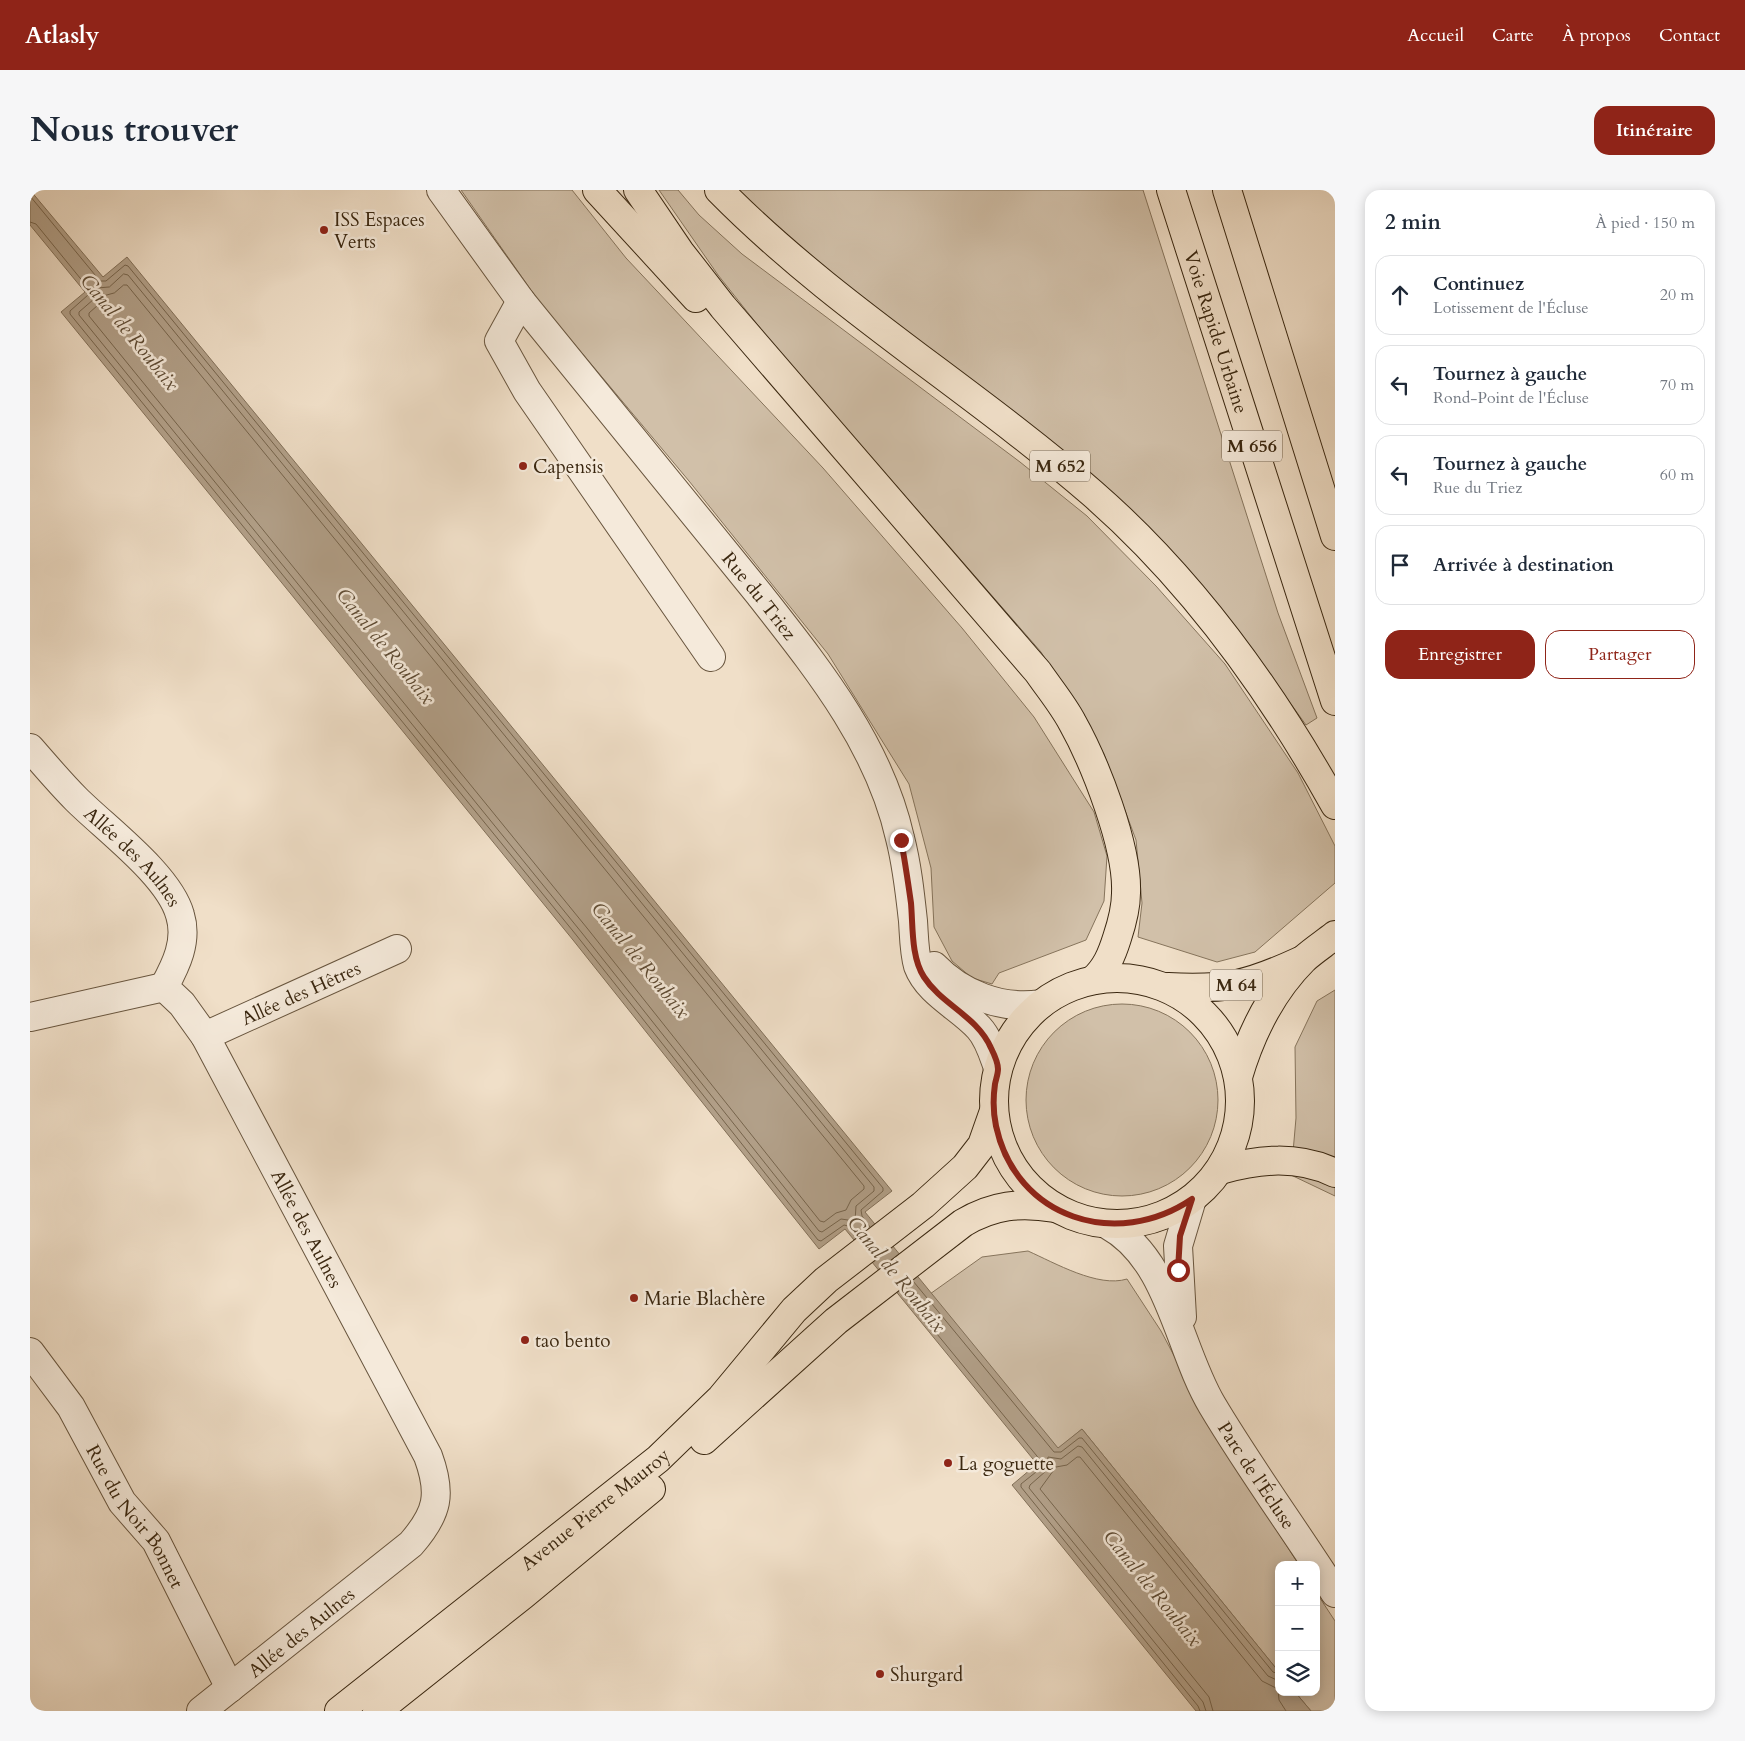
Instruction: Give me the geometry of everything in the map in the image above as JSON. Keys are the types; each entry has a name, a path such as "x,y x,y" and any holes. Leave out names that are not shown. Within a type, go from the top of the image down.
{"main road":[{"path":"597,190 680,282 883,494"},
{"path":"638,190 680,252 723,307 1038,672 1071,720 1090,759 1119,845 1126,892 1124,914 1110,957 1100,975 1093,980"},
{"name":"M 652","path":"718,190 748,220 800,265 1024,436 1094,495 1141,539 1168,566 1257,678 1288,724 1335,805"},
{"name":"Voie Rapide Urbaine","path":"1171,190 1335,701"},
{"name":"M 656","path":"1226,190 1335,536"},
{"name":"M 64","path":"1238,1077 1247,1046 1260,1019 1304,960 1335,935"},
{"name":"M 64","path":"1163,987 1230,987 1269,975 1304,960"},
{"path":"1121,978 1163,987 1193,1004 1212,1022 1226,1044 1238,1077 1239,1115 1229,1153 1220,1170 1192,1199 1161,1217 1126,1225 1089,1222 1055,1208 1031,1190 1013,1167 1000,1140 994,1111 998,1068 1010,1040 1019,1027 1041,1004 1066,989 1093,980 1121,978"},
{"name":"Avenue Pierre Mauroy","path":"339,1711 658,1459 721,1398 794,1310 826,1280 923,1205 969,1163 986,1135 994,1111"},
{"path":"1220,1170 1244,1163 1273,1160 1310,1164 1335,1173"},
{"name":"Avenue Pierre Mauroy","path":"377,1711 622,1514 785,1365 853,1307 942,1237 979,1214 997,1207 1026,1204 1055,1208"}],"street":[{"name":"Rue du Triez","path":"441,190 521,301 714,534 797,642 848,716 872,756 895,816 906,866 918,966 930,985 980,1029 991,1048 998,1068"},
{"path":"521,301 499,341 528,391 712,657"},
{"name":"Allée des Aulnes","path":"30,748 74,798 150,869 172,894 181,916 182,943 175,968 164,988 187,1009 205,1036 428,1456 437,1488 436,1501 431,1517 411,1544 201,1711"},
{"name":"Rue du Triez","path":"914,933 930,963 943,976 974,994 1006,1005 1041,1004"},
{"name":"Allée des Hêtres","path":"205,1036 397,949"},
{"path":"30,1017 164,988"},
{"path":"1187,1353 1182,1316 1178,1246 1186,1213 1192,1199"},
{"path":"1108,1224 1130,1239 1149,1264 1176,1320 1187,1353"},
{"name":"Rue du Noir Bonnet","path":"30,1352 70,1407 122,1502 156,1541 230,1688"},
{"name":"Parc de l'Écluse","path":"1187,1353 1198,1381 1213,1407 1335,1593"}],"shaded area":[{"path":"461,190 572,190 626,258 823,468 962,628 1034,717 1094,812 1107,856 1104,901 1086,940 999,973 992,984 972,978 952,961 934,927 931,868 909,784 828,654 689,481 540,303"},
{"path":"659,190 678,190 699,215 742,254 1020,462 1087,516 1156,586 1225,664 1298,773 1335,846 1335,883 1255,952 1217,962 1138,937 1142,903 1136,840 1104,754 1041,652 772,343 718,275"},
{"path":"735,190 1143,190 1278,613 1317,718 1306,725 1237,629 1168,548 1087,469 825,272"},
{"path":"1335,990 1335,1196 1291,1175 1296,1118 1295,1047 1317,1001"},
{"path":"1113,1004 1131,1004 1159,1011 1175,1020 1190,1032 1202,1047 1211,1063 1218,1091 1218,1109 1211,1137 1202,1153 1190,1168 1175,1180 1159,1189 1131,1196 1113,1196 1094,1192 1077,1185 1061,1174 1048,1161 1037,1145 1030,1128 1026,1109 1026,1091 1030,1072 1037,1055 1048,1039 1061,1026 1077,1015 1094,1008"},
{"path":"1028,1251 1064,1268 1090,1277 1116,1281 1127,1279 1161,1331 1217,1437 1296,1561 1275,1561 1275,1667 1082,1429 1058,1449 930,1294 982,1257"},
{"path":"1320,1598 1335,1621 1335,1711 1311,1711 1298,1696 1320,1696"}],"water":[{"name":"Canal de Roubaix","path":"30,190 103,277 127,257 892,1191 865,1212 1058,1448 1082,1429 1275,1667 1275,1696 1298,1696 1311,1711 1196,1711 1012,1485 1037,1464 845,1229 819,1249 573,940 61,312 85,292 30,225"}],"place":[{"name":"ISS Espaces Verts","path":"324,230"},
{"name":"Capensis","path":"523,466"},
{"name":"Marie Blachère","path":"634,1298"},
{"name":"tao bento","path":"525,1340"},
{"name":"La goguette","path":"948,1463"},
{"name":"Shurgard","path":"880,1674"}],"route":[{"path":"901,840 918,966 930,985 980,1029 991,1048 998,1068 994,1097 996,1126 1000,1140 1013,1167 1021,1179 1042,1200 1071,1216 1089,1222 1126,1225 1144,1222 1178,1209 1192,1199 1186,1213 1178,1246 1178,1270"}]}
